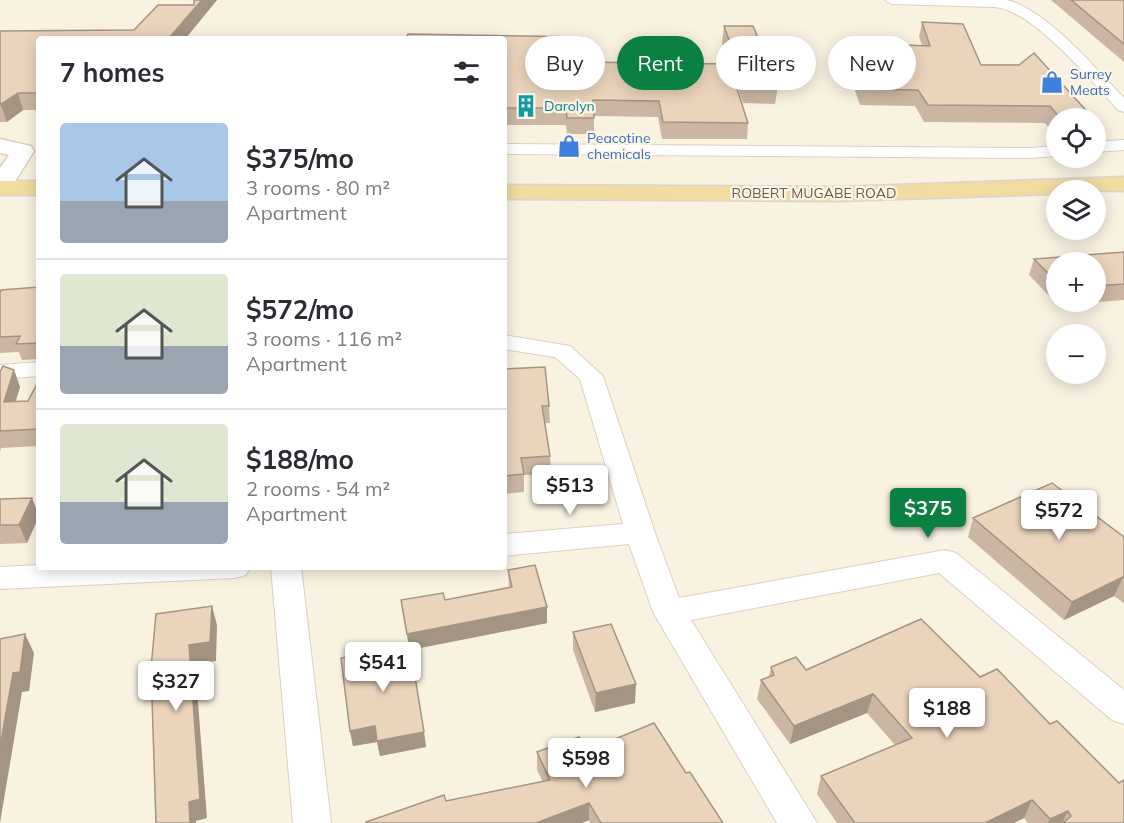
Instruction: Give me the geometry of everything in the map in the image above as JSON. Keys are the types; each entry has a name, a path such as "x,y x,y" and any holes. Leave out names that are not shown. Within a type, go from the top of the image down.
{"main road":[{"name":"ROBERT MUGABE ROAD","path":"507,192 838,195 1124,184"},
{"path":"0,187 36,188"}],"street":[{"path":"892,0 1007,4 1031,15 1124,107"},
{"path":"1106,146 1124,145"},
{"path":"0,187 20,149"},
{"path":"507,150 1046,152"},
{"path":"507,342 562,351 591,376 640,533 669,612 798,823"},
{"path":"0,372 36,369"},
{"path":"507,545 640,533"},
{"path":"669,612 945,561 1124,710"},
{"path":"0,578 171,570"},
{"path":"286,570 312,823"}],"building":[{"path":"194,0 202,0 171,36 36,36 36,93 18,93 0,105 0,31 134,30 158,5 194,5"},
{"path":"1071,0 1124,0 1124,44"},
{"path":"922,22 963,24 981,65 1019,65 1034,53 1084,108 928,105 916,90 916,46 930,46"},
{"path":"724,26 753,26 757,36 728,36"},
{"path":"408,34 525,36 525,90 605,90 605,62 617,62 617,90 704,90 704,64 716,64 716,90 737,90 748,123 663,122 659,101 593,100 594,118 567,118 566,108 507,108 507,36 407,36"},
{"path":"1124,252 1124,284 1106,285 1106,253"},
{"path":"1046,258 1046,271 1034,259"},
{"path":"36,287 36,343 16,344 20,336 0,337 1,290"},
{"path":"3,366 14,370 4,402 28,401 36,386 36,429 0,431 0,372"},
{"path":"545,367 549,406 542,406 550,456 521,458 524,474 507,476 507,369"},
{"path":"1052,483 1124,537 1124,578 1072,602 973,518"},
{"path":"32,498 19,525 0,525 0,499"},
{"path":"535,565 547,607 407,634 401,600 443,593 445,600 512,587 508,570"},
{"path":"212,606 210,642 189,645 200,799 189,802 190,823 156,823 151,668 156,614"},
{"path":"921,619 980,677 997,669 1050,724 1057,721 1119,783 1124,780 1124,823 1063,823 1071,816 1068,811 1050,819 1032,800 985,823 855,823 821,776 912,738 873,694 794,726 761,680 774,675 771,667 796,657 806,670"},
{"path":"611,624 636,684 596,693 573,632"},
{"path":"25,634 20,672 13,673 0,747 0,639"},
{"path":"410,646 424,732 377,741 375,726 350,731 341,658"},
{"path":"654,723 686,773 690,772 723,823 601,823 589,803 536,823 366,823 444,795 446,801 550,780 537,752 579,737 586,751"}],"place":[{"name":"Surrey Meats","path":"1052,82"},
{"name":"Darolyn","path":"526,106"},
{"name":"Peacotine chemicals","path":"569,146"}]}
